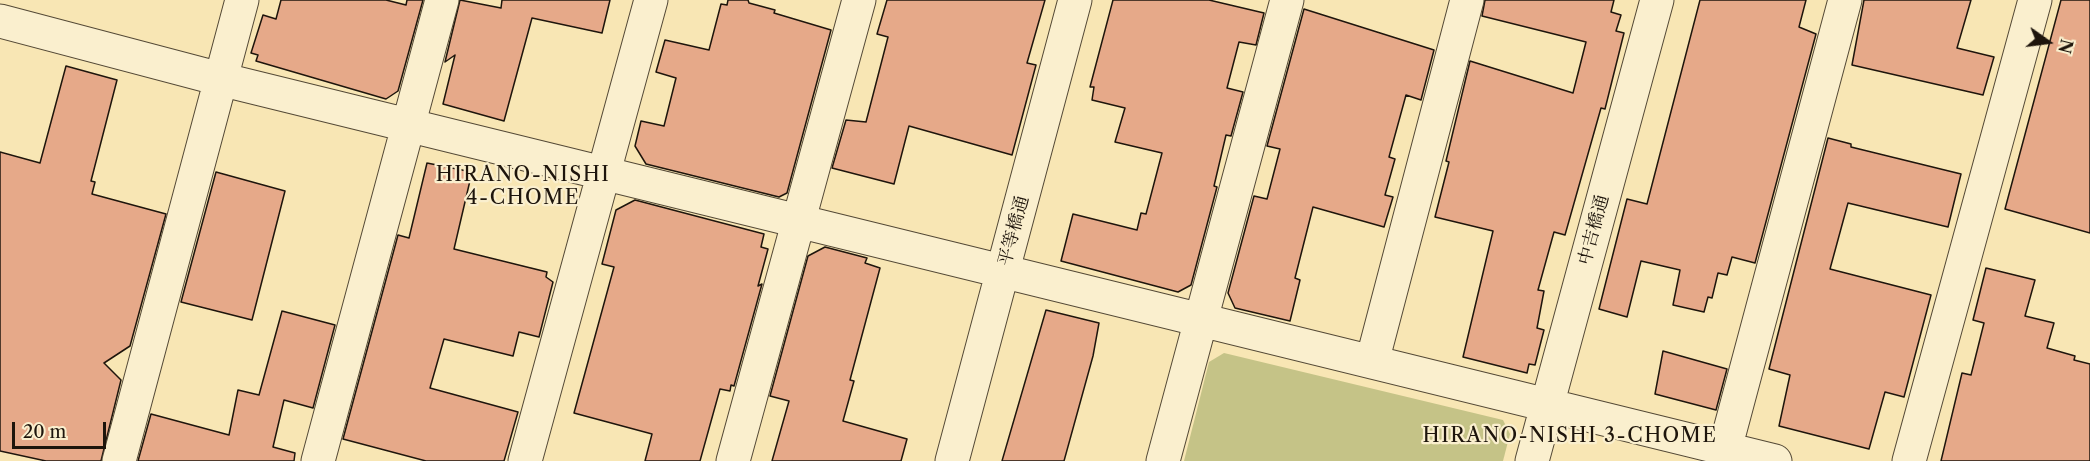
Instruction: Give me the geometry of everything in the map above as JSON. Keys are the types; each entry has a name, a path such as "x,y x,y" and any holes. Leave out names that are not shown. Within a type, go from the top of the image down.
{"street":[{"path":"119,461 242,0"},
{"path":"318,461 442,0"},
{"path":"525,461 651,0"},
{"path":"733,461 859,0"},
{"name":"平等橋通","path":"952,461 1076,0"},
{"path":"1163,461 1287,0"},
{"path":"1372,362 1467,0"},
{"name":"中吉橋通","path":"1532,461 1657,0"},
{"path":"1725,449 1845,0"},
{"path":"1908,461 2035,0"},
{"path":"0,21 220,79 1547,407 1775,461"}],"shaded area":[{"path":"1224,353 1503,420 1510,434 1503,461 1184,461 1209,362"}],"building":[{"path":"281,0 386,0 406,5 407,0 423,0 398,91 386,99 256,61 258,55 251,53 263,15 276,19"},
{"path":"460,0 501,8 502,0 610,0 602,33 532,18 504,121 443,104 455,55 445,62"},
{"path":"728,0 748,0 749,3 775,10 774,13 831,30 787,193 779,197 646,164 635,146 641,121 664,126 676,78 656,72 665,40 709,50 721,4 727,5"},
{"path":"887,0 1045,0 1027,63 1036,65 1012,155 909,126 894,184 832,168 846,120 866,122 888,37 877,34"},
{"path":"1113,0 1209,0 1264,13 1256,45 1239,42 1227,88 1243,92 1231,136 1226,135 1214,186 1217,187 1191,285 1178,292 1061,261 1073,214 1137,230 1141,213 1146,214 1162,153 1115,142 1125,108 1092,100 1094,87 1090,87"},
{"path":"1485,0 1614,0 1611,12 1621,15 1616,31 1624,33 1605,109 1601,108 1565,235 1554,232 1538,290 1544,291 1537,328 1544,330 1535,365 1529,364 1527,373 1463,357 1493,231 1435,217 1470,61 1573,93 1586,42 1482,16"},
{"path":"1700,0 1806,0 1799,27 1816,34 1755,263 1732,257 1727,275 1718,273 1712,298 1708,297 1704,312 1673,305 1680,270 1641,261 1627,317 1599,309 1627,199 1647,204"},
{"path":"1864,0 1971,0 1957,48 1994,57 1983,95 1852,65"},
{"path":"2061,0 2090,0 2090,233 2005,209"},
{"path":"1304,9 1434,50 1421,100 1406,95 1389,157 1395,159 1385,195 1393,197 1384,227 1313,207 1295,278 1300,280 1290,321 1235,308 1228,293 1254,196 1267,199 1280,149 1267,146"},
{"path":"66,66 117,80 91,181 95,182 92,194 166,214 130,346 104,363 121,380 101,461 46,461 0,451 0,152 40,163"},
{"path":"1828,138 1851,144 1851,147 1961,174 1948,227 1848,203 1830,269 1931,295 1904,397 1885,392 1869,449 1779,426 1790,375 1769,369"},
{"path":"427,163 472,172 454,249 547,272 546,277 553,282 539,337 519,332 513,356 444,339 430,388 518,412 504,461 426,461 343,439 398,235 409,238"},
{"path":"216,172 285,191 252,320 181,302"},
{"path":"635,200 764,234 761,247 768,249 758,286 762,284 734,386 731,385 730,391 720,389 700,461 645,461 652,434 574,413 614,267 602,264 616,210"},
{"path":"825,247 867,258 865,263 880,268 850,380 854,381 843,421 907,439 901,461 772,461 789,401 770,396 808,256"},
{"path":"1986,268 2035,280 2025,316 2054,323 2047,348 2075,356 2074,360 2090,364 2090,461 1941,461 1962,373 1971,375 1984,323 1973,320"},
{"path":"1046,310 1099,323 1093,356 1064,461 1002,461"},
{"path":"282,311 335,325 313,408 284,400 273,447 295,453 294,461 138,461 151,414 229,435 238,390 259,395"},
{"path":"1663,351 1727,369 1716,410 1655,394"}],"district":[{"name":"HIRANO-NISHI 4-CHOME","path":"523,186"},
{"name":"HIRANO-NISHI 3-CHOME","path":"1570,436"}]}
